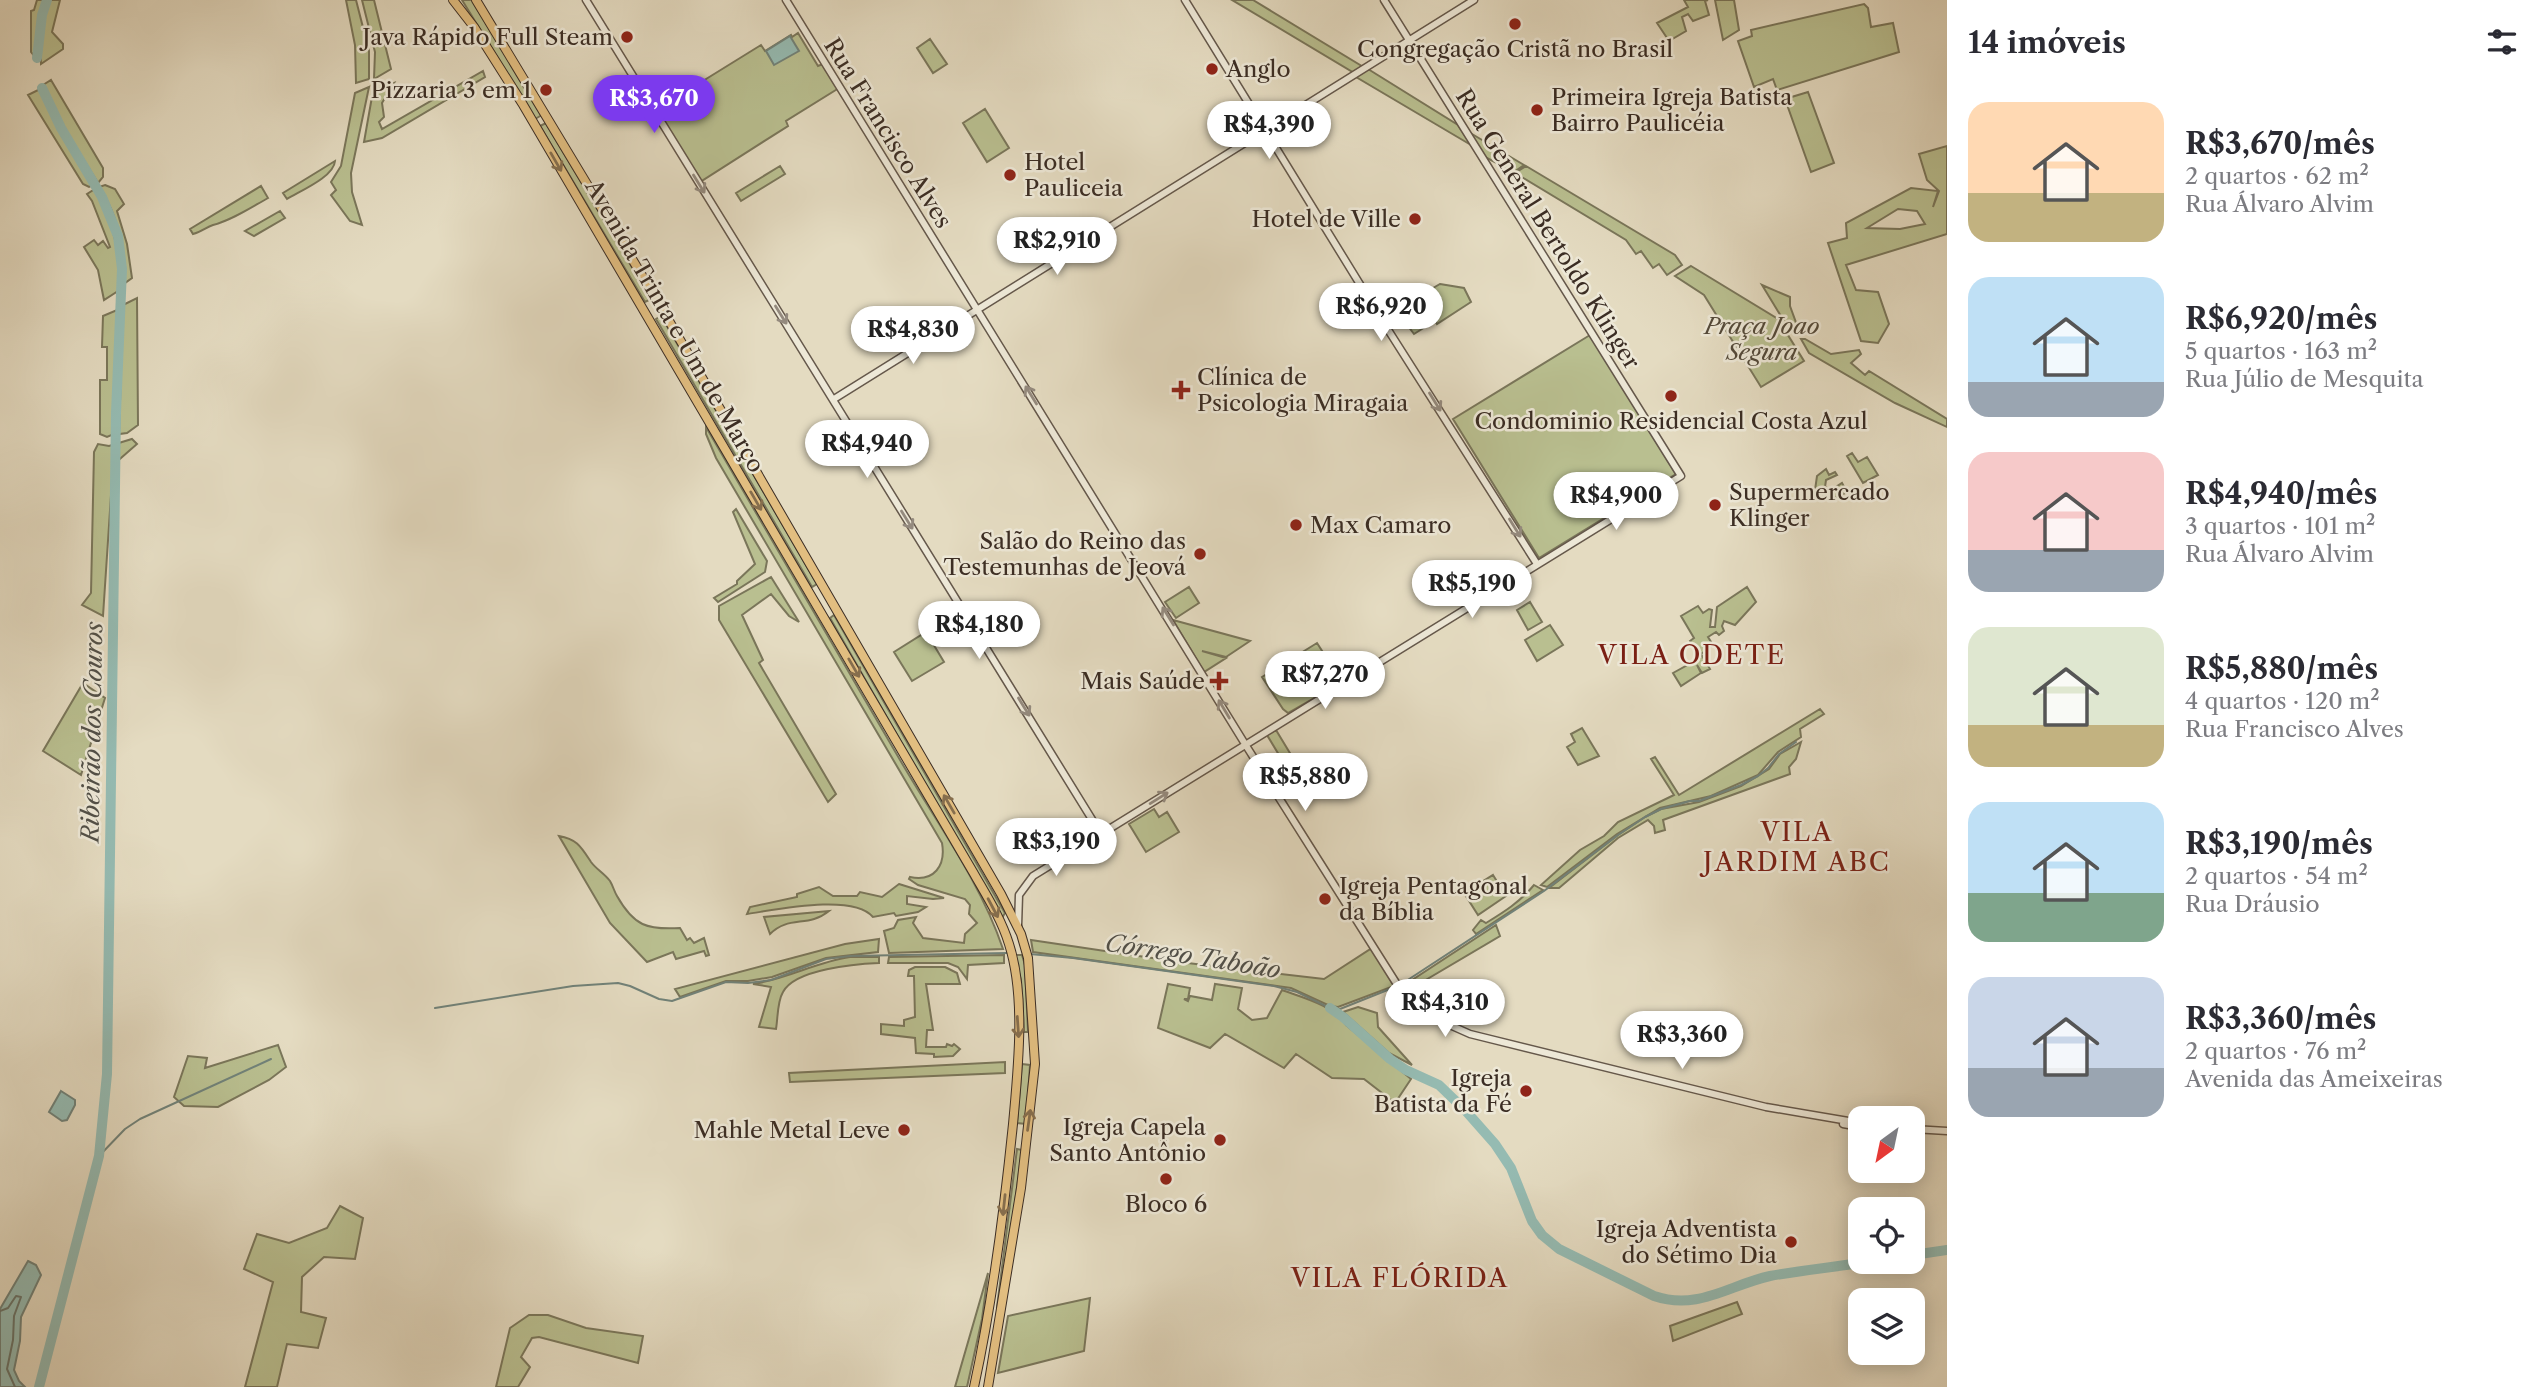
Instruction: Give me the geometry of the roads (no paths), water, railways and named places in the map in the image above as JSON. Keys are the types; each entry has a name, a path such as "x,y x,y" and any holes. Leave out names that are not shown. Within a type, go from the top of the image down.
{"main road":[{"name":"Avenida Trinta e Um de Março","path":"453,0 474,27 528,114 947,827 997,915 1009,945 1016,982 1019,1056 994,1277 974,1387"},
{"name":"Avenida Trinta e Um de Março","path":"476,0 661,307 1002,894 1025,947 1028,958 1034,1079 1002,1314 988,1387"},
{"path":"994,1277 994,1308 1002,1314"},
{"path":"985,1332 994,1335 992,1366"}],"street":[{"path":"586,0 1101,834"},
{"name":"Rua Francisco Alves","path":"786,0 1403,995 1434,1018 1470,1034 1766,1107 1848,1123"},
{"path":"1009,945 1019,931 1018,901 1030,880 1537,564 1385,325 1185,0"},
{"name":"Rua General Bertoldo Klinger","path":"1384,0 1681,476 1537,564"},
{"path":"834,399 1474,0"},
{"path":"1925,1129 1947,1130"}],"water":[{"path":"790,36 799,51 774,65 766,51"},
{"path":"61,1091 75,1100 67,1120 62,1121 49,1112"},
{"path":"28,1261 36,1265 41,1275 21,1317 20,1341 14,1370 25,1387 0,1387 0,1309"}],"waterway":[{"name":"Ribeirão dos Couros","path":"37,58 42,15 47,0"},
{"name":"Ribeirão dos Couros","path":"39,1387 99,1156 107,1074 116,413 122,269 118,236 102,197 61,128 42,88"},
{"path":"1400,985 1544,891 1645,817 1661,809 1699,801 1741,785 1758,776 1779,754 1796,742"},
{"name":"Córrego Taboão","path":"435,1008 573,986 618,983 659,999 672,1001 726,982 771,980 826,959 850,956 1007,953"},
{"name":"Córrego Taboão","path":"1030,954 1274,986 1297,992 1330,1008 1340,1009 1395,987"},
{"name":"Córrego Taboão","path":"1330,1008 1390,1059 1406,1070 1439,1085 1465,1110 1495,1144 1511,1168 1532,1221 1542,1235 1559,1249 1654,1296 1670,1300 1699,1299 1770,1276 1848,1265"},
{"name":"Córrego Taboão","path":"99,1156 125,1129 140,1119 271,1059"},
{"name":"Córrego Taboão","path":"1925,1253 1947,1250"}],"place":[{"name":"Congregação Cristã no Brasil","path":"1515,24"},
{"name":"Java Rápido Full Steam","path":"627,37"},
{"name":"Anglo","path":"1212,69"},
{"name":"Pizzaria 3 em 1","path":"546,90"},
{"name":"Primeira Igreja Batista Bairro Paulicéia","path":"1537,110"},
{"name":"Hotel Pauliceia","path":"1010,175"},
{"name":"Hotel de Ville","path":"1415,219"},
{"name":"Clínica de Psicologia Miragaia","path":"1181,390"},
{"name":"Condominio Residencial Costa Azul","path":"1671,396"},
{"name":"Supermercado Klinger","path":"1715,505"},
{"name":"Max Camaro","path":"1296,525"},
{"name":"Salão do Reino das Testemunhas de Jeová","path":"1200,554"},
{"name":"Mais Saúde","path":"1219,681"},
{"name":"Igreja Pentagonal da Bíblia","path":"1325,899"},
{"name":"Igreja Batista da Fé","path":"1526,1091"},
{"name":"Mahle Metal Leve","path":"904,1130"},
{"name":"Igreja Capela Santo Antônio","path":"1220,1140"},
{"name":"Bloco 6","path":"1166,1179"},
{"name":"Igreja Adventista do Sétimo Dia","path":"1791,1242"}],"district":[{"name":"VILA ODETE","path":"1692,655"},
{"name":"VILA JARDIM ABC","path":"1797,847"},
{"name":"VILA FLÓRIDA","path":"1400,1278"}],"park label":[{"name":"Praça Joao Segura","path":"1762,339"}]}
